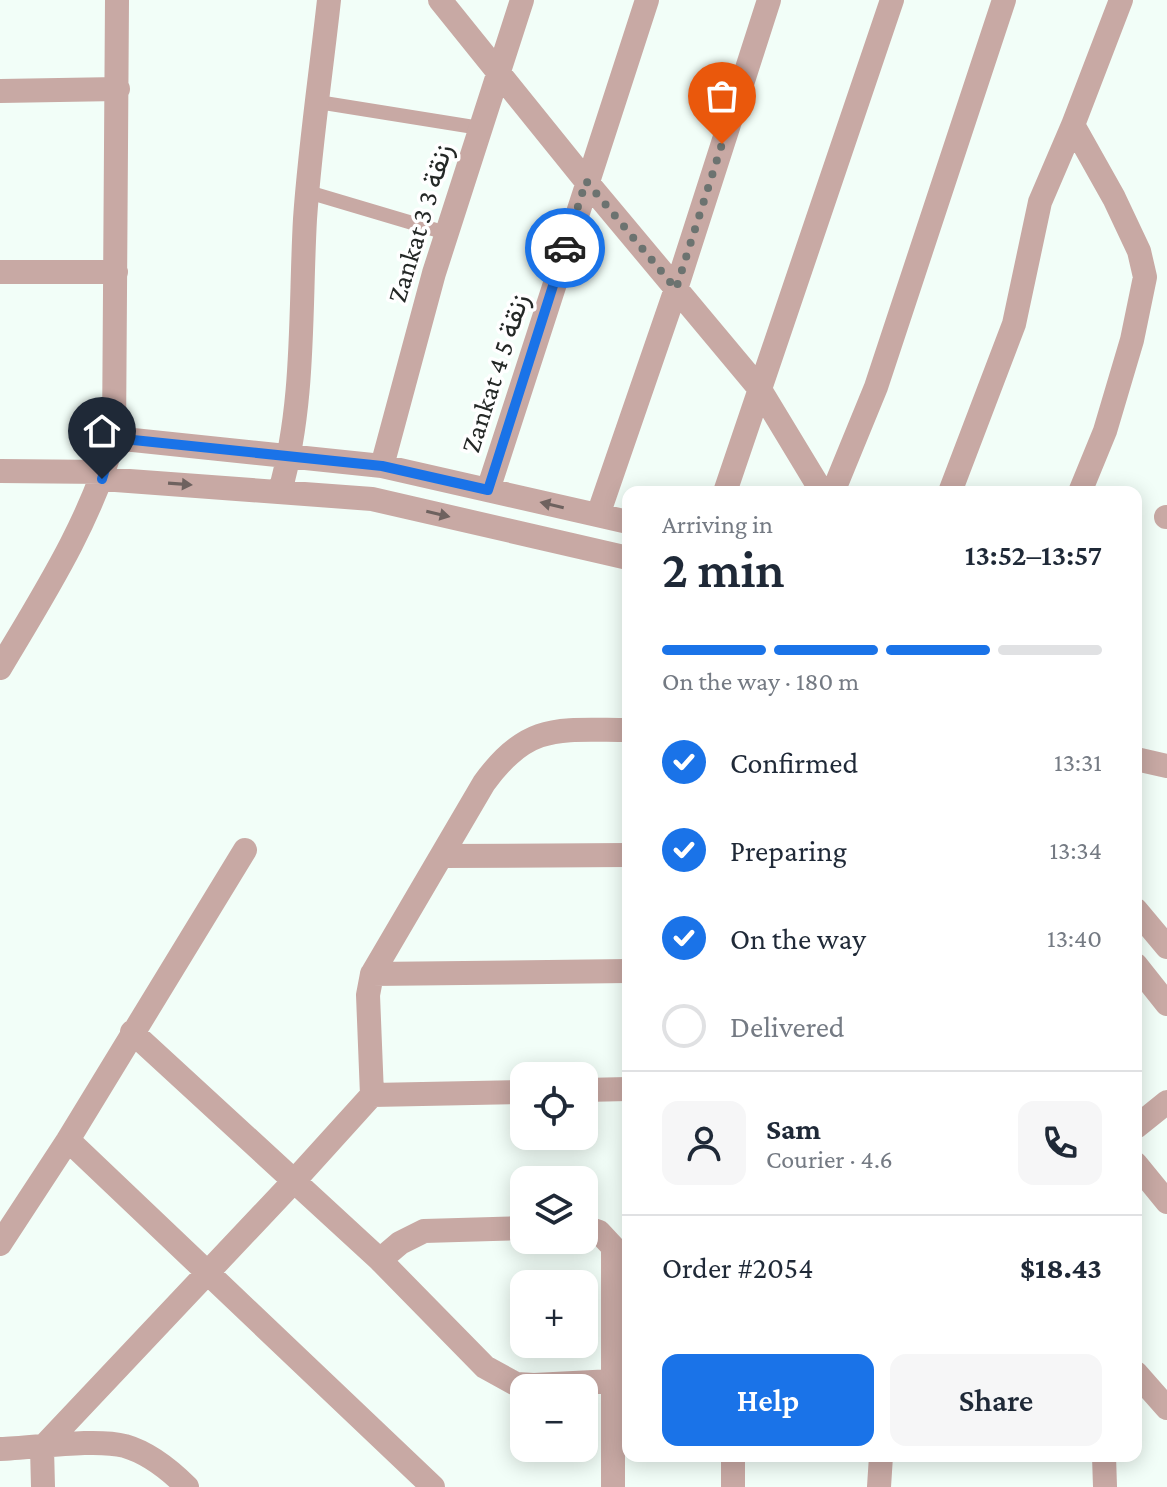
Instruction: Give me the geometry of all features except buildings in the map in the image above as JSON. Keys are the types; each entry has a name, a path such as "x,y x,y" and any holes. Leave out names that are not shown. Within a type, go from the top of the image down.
{"street":[{"path":"0,668 52,581 104,475 114,438 117,0"},
{"path":"280,491 290,455 308,192 329,0"},
{"path":"440,0 498,75 759,388 818,486"},
{"name":"Zankat 3 زنقة 3","path":"382,466 446,233 522,0"},
{"name":"Zankat 4 زنقة 5","path":"488,490 647,0"},
{"path":"598,515 676,289 769,0"},
{"path":"727,486 892,0"},
{"path":"835,486 876,387 1004,0"},
{"path":"952,486 1014,324 1036,216 1121,0"},
{"path":"0,91 118,89"},
{"path":"1073,125 1114,198 1139,251 1145,277 1132,340 1105,431 1082,486"},
{"path":"0,272 116,272"},
{"path":"114,438 382,466 622,521"},
{"path":"0,471 104,475 372,499 622,557"},
{"path":"43,1487 42,1448 372,1095 368,995 372,974 484,783 515,747 534,737 558,732 622,730"},
{"path":"1142,760 1167,766"},
{"path":"0,1244 68,1140 245,850"},
{"path":"442,856 622,855"},
{"path":"1142,917 1167,947"},
{"path":"372,974 622,971"},
{"path":"1142,973 1167,1004"},
{"path":"132,1032 295,1180 380,1260 474,1357 499,1376 516,1384 534,1385 613,1381"},
{"path":"598,1090 622,1089"},
{"path":"372,1095 510,1092"},
{"path":"1142,1122 1167,1102"},
{"path":"68,1140 433,1487"},
{"path":"1142,1171 1167,1202"},
{"path":"380,1260 400,1243 424,1231 510,1228"},
{"path":"598,1232 613,1247 613,1487"},
{"path":"1142,1380 1167,1408"},
{"path":"0,1449 104,1443 126,1447 152,1458 187,1487"},
{"path":"733,1462 733,1487"},
{"path":"879,1487 881,1462"},
{"path":"1104,1462 1105,1487"}],"lane":[{"path":"318,102 480,128"},
{"path":"308,192 446,233"}],"way so far":[{"path":"565,248 586,181 676,289 722,144"}],"route":[{"path":"102,479 114,438 382,466 488,490 565,248"}]}
